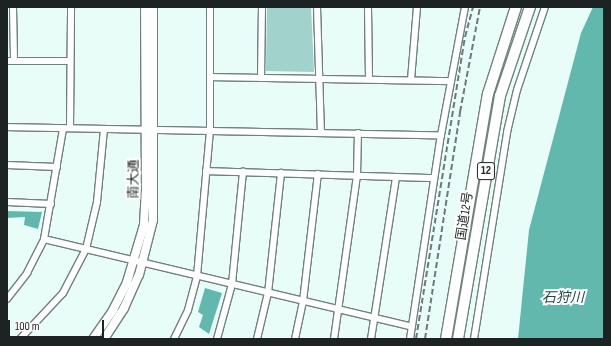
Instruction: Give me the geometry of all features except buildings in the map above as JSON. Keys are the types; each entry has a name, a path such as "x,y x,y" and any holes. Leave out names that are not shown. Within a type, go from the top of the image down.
{"highway":[{"name":"国道12号","path":"446,339 488,94 516,7"},
{"name":"国道12号","path":"458,339 500,96 530,7"}],"street":[{"path":"13,7 10,61 70,61"},
{"path":"70,7 70,128"},
{"name":"南大通","path":"104,339 129,299 154,212 145,7"},
{"name":"南大通","path":"150,129 154,7"},
{"path":"174,339 188,310 197,276 210,129 210,7"},
{"path":"260,78 262,7"},
{"path":"317,7 321,132"},
{"path":"368,7 369,79"},
{"path":"411,80 417,7"},
{"path":"410,339 441,135 465,7"},
{"path":"474,339 507,132 517,90 545,7"},
{"path":"210,77 451,81"},
{"path":"7,127 210,129 441,135"},
{"path":"7,299 27,273 44,239 63,128"},
{"path":"20,339 63,292 86,249 97,202 104,128"},
{"path":"334,339 357,176 358,133"},
{"path":"7,165 57,167"},
{"path":"206,171 434,178"},
{"path":"217,339 232,284 243,172"},
{"path":"257,339 268,293 281,173"},
{"path":"295,339 303,302 318,174"},
{"path":"371,339 396,177"},
{"path":"7,202 51,204"},
{"path":"44,239 412,327"},
{"name":"南大通","path":"93,339 121,296 139,261"}],"shaded area":[{"path":"267,7 311,7 314,72 266,71"}],"water":[{"name":"石狩川","path":"593,7 604,7 604,339 518,339 529,230 581,33"},
{"path":"7,211 42,212 38,229 24,225 25,217 7,218"},
{"path":"205,288 222,293 209,334 199,327 203,315 198,312"}],"railway":[{"path":"416,339 465,37 473,7"},
{"path":"425,339 460,112 480,7"}]}
